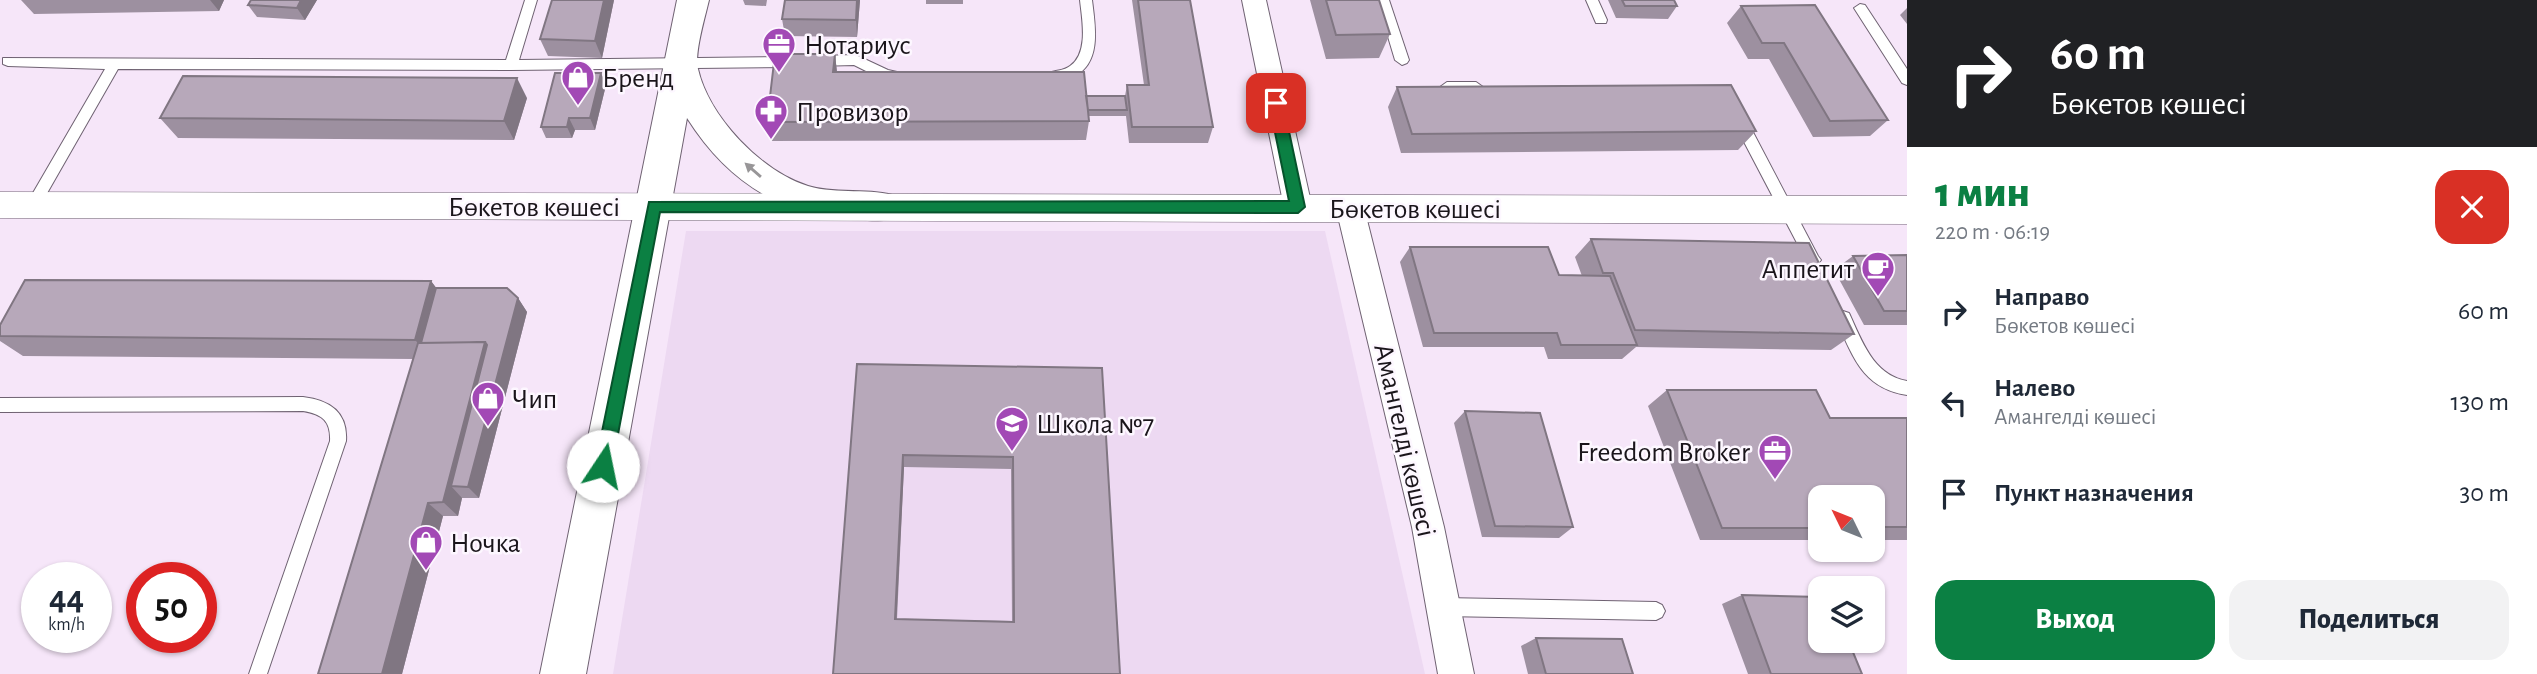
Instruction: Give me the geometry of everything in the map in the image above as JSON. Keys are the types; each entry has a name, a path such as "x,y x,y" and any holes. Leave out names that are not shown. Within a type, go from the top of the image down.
{"main road":[{"path":"563,674 693,0"},
{"path":"680,65 691,99 703,118 764,180 805,199 886,207"}],"street":[{"path":"1254,0 1298,207"},
{"name":"Бөкетов көшесі","path":"0,205 1907,210"},
{"name":"Амангелді көшесі","path":"1350,208 1427,527 1456,674"}],"lane":[{"path":"512,65 531,0"},
{"path":"1034,76 1061,76 1083,65 1088,55 1089,43 1086,0"},
{"path":"1383,0 1402,60"},
{"path":"1592,0 1601,20"},
{"path":"1860,8 1907,80"},
{"path":"8,61 114,64 680,65 856,61 886,75 922,77"},
{"path":"33,205 114,64"},
{"path":"1447,87 1487,87"},
{"path":"1730,102 1819,271"},
{"path":"1838,308 1872,374 1892,386 1907,388"},
{"path":"0,405 303,404 327,410 337,418 340,429 338,441 258,674"},
{"path":"1443,607 1656,611"}],"shaded area":[{"name":"Школа №7","path":"686,231 1325,231 1425,674 613,674"}],"building":[{"path":"251,0 301,0 297,8 248,5"},
{"path":"552,0 604,0 595,41 540,39"},
{"path":"785,0 857,0 856,20 782,19"},
{"path":"1138,0 1190,0 1213,127 1132,127 1127,85 1149,85"},
{"path":"1326,0 1379,0 1390,34 1336,35"},
{"path":"1622,0 1674,0 1677,6 1625,6"},
{"path":"1815,5 1888,120 1830,121 1784,43 1762,43 1741,6"},
{"path":"775,54 835,54 833,72 1084,72 1089,121 767,122"},
{"name":"Бренд","path":"555,73 601,73 590,118 569,118 567,127 541,127"},
{"path":"183,76 517,78 504,121 160,118"},
{"path":"1731,85 1756,131 1412,134 1397,87"},
{"path":"1086,96 1125,96 1127,110 1088,110"},
{"path":"1591,239 1809,243 1854,334 1635,330 1613,273 1603,273"},
{"path":"1410,247 1548,247 1559,275 1610,276 1637,345 1561,345 1557,333 1434,333"},
{"path":"1907,255 1907,311 1884,311 1853,256"},
{"path":"25,280 431,281 415,340 0,336 0,325"},
{"path":"436,288 507,288 518,298 468,487 451,486 487,345 485,342 421,343"},
{"path":"485,342 443,502 428,503 382,674 318,674 418,343"},
{"path":"857,364 1102,368 1120,674 833,674","holes":["903,455 1013,457 1014,622 895,619"]},
{"path":"1667,390 1816,390 1830,418 1907,418 1907,527 1885,527 1885,485 1808,485 1808,528 1722,528"},
{"path":"1465,411 1540,413 1573,527 1495,526"},
{"path":"1742,595 1808,597 1808,653 1853,653 1862,674 1771,674"},
{"path":"1536,638 1622,639 1633,674 1546,674"}],"place":[{"name":"Нотариус","path":"779,74"},
{"name":"Бренд","path":"578,107"},
{"name":"Провизор","path":"771,141"},
{"name":"Аппетит","path":"1878,298"},
{"name":"Чип","path":"488,428"},
{"name":"Школа №7","path":"1012,453"},
{"name":"Freedom Broker","path":"1775,481"},
{"name":"Ночка","path":"426,572"}],"route":[{"path":"603,466 654,206 1298,207 1276,103"}]}
